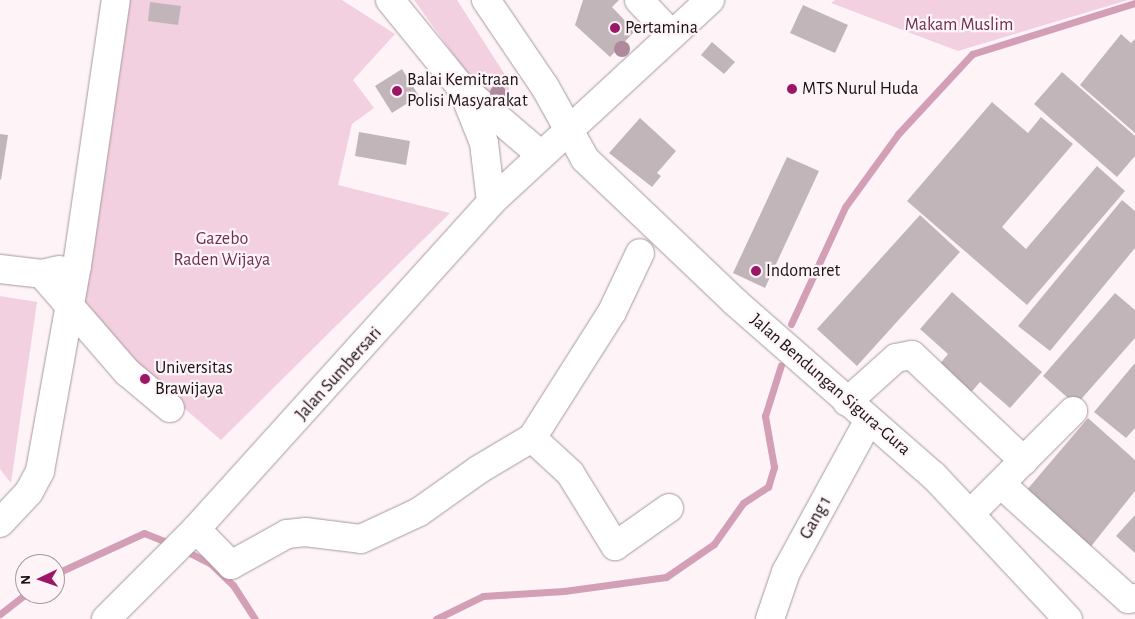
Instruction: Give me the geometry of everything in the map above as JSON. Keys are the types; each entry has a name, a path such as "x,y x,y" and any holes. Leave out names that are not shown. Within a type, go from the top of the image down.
{"main road":[{"path":"2,516 29,492 40,471 77,266 116,0"},
{"path":"390,0 459,85 541,155 585,159"},
{"path":"486,0 570,128 585,159"},
{"path":"639,0 672,35"},
{"name":"Jalan Sumbersari","path":"106,619 192,533 491,202 710,0"},
{"path":"459,85 484,143 491,202"},
{"name":"Jalan Bendungan Sigura-Gura","path":"585,159 847,402 972,512 1068,619"},
{"path":"192,533 230,565 295,532 361,539 373,536 419,512 478,470 532,438 612,312 640,253"},
{"path":"0,269 42,274 77,266"},
{"path":"42,274 69,308 127,372 170,408"},
{"path":"847,402 896,358 912,355 1024,461"},
{"path":"972,512 1002,485 1073,411"},
{"name":"Gang 1","path":"770,619 786,572 869,420"},
{"path":"532,438 570,473 615,546 669,508"},
{"path":"1002,485 1128,599 1135,598"}],"green space":[{"name":"Gazebo Raden Wijaya","path":"126,0 342,0 395,34 353,80 374,108 352,124 338,185 450,213 221,440 141,371 79,305"},
{"path":"414,0 457,0 509,81 509,97 498,103 484,97"},
{"name":"Makam Muslim","path":"835,0 1128,0 958,51 831,3"},
{"path":"0,296 37,302 11,483 0,469"}],"building":[{"path":"583,0 619,0 612,7 635,31 610,57 575,25"},
{"path":"150,2 181,6 178,25 148,21"},
{"path":"803,5 848,25 835,53 790,33"},
{"path":"1121,34 1131,43 1135,39 1135,133 1080,85"},
{"path":"712,42 735,62 724,74 701,55"},
{"name":"Balai Kemitraan Polisi Masyarakat","path":"402,69 419,96 392,113 375,86"},
{"path":"1062,72 1135,136 1135,156 1117,177 1034,104"},
{"path":"992,102 1028,133 1041,117 1073,144 1002,227 1026,249 1097,166 1125,191 1027,305 907,201"},
{"path":"640,118 676,151 657,173 661,176 652,187 609,153"},
{"path":"359,132 410,141 406,165 355,156"},
{"path":"0,134 8,135 1,180 0,179"},
{"path":"787,157 819,171 765,288 733,273"},
{"path":"1122,200 1135,211 1135,248 1050,351 1018,326"},
{"path":"920,215 960,252 857,366 817,329"},
{"path":"952,292 1042,372 1010,408 980,382 966,398 934,371 948,354 920,329"},
{"path":"1115,293 1135,310 1135,338 1076,405 1043,376"},
{"path":"1135,363 1135,428 1126,438 1094,412"},
{"path":"1088,418 1135,460 1135,491 1085,554 1020,498"},
{"path":"1135,515 1135,553 1116,536"}],"waterway":[{"path":"791,324 845,207 898,134 972,54 1135,3"},
{"path":"436,619 483,596 564,591 666,577 714,544 743,503 768,487 774,467 765,416 781,365"},
{"path":"65,569 144,533 173,545"},
{"path":"182,549 210,563 233,585 255,619"},
{"path":"0,614 15,602"}],"place":[{"name":"Pertamina","path":"615,28"},
{"name":"MTS Nurul Huda","path":"792,89"},
{"name":"Balai Kemitraan Polisi Masyarakat","path":"397,91"},
{"name":"Indomaret","path":"756,271"},
{"name":"Universitas Brawijaya","path":"145,379"}]}
